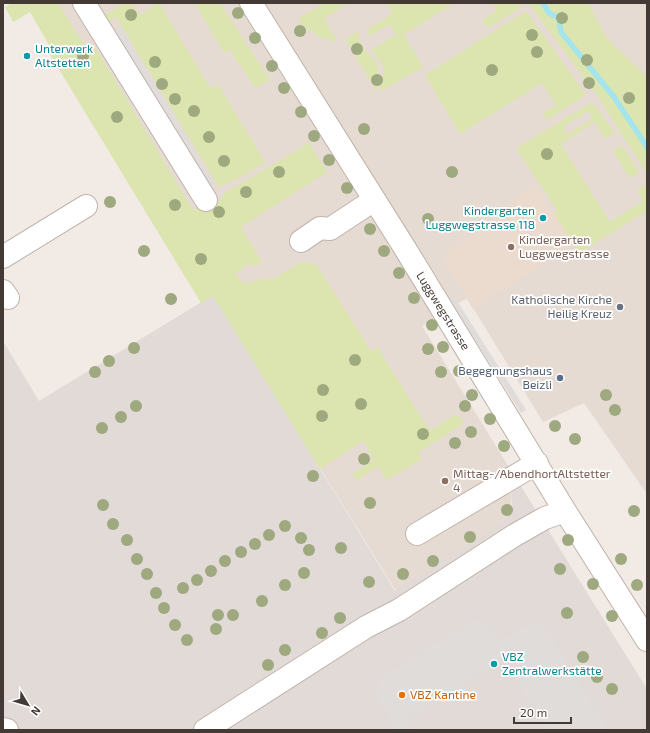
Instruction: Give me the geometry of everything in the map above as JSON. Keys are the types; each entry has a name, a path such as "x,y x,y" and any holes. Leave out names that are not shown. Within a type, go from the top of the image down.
{"street":[{"path":"67,3 90,40"},
{"path":"84,3 206,200"},
{"name":"Luggwegstrasse","path":"251,3 565,511 647,640"},
{"path":"301,240 320,228 330,229 374,200"},
{"path":"3,257 86,206"},
{"path":"417,534 536,464"},
{"path":"205,730 366,627 399,610 515,535 545,518 565,511"},
{"path":"3,729 7,730"}],"shaded area":[{"path":"36,3 647,3 647,494 584,403 543,422 467,298 422,326 517,480 509,485 512,495 510,511 497,528 396,591 213,295"},
{"path":"121,28 215,185 203,193 109,35"},
{"name":"Kindergarten Luggwegstrasse","path":"535,184 574,244 473,309 441,255 512,210 507,203"},
{"path":"213,295 395,591 502,523 510,511 512,504 512,495 509,485 517,480 647,689 647,730 3,730 3,341 39,401"},
{"path":"454,296 526,410 521,413 449,299"},
{"name":"VBZ Zentralwerkstätte","path":"477,618 482,626 487,623 499,642 539,618 608,730 547,730 503,659 407,719 413,730 397,730 374,692 382,688 377,680"}],"green space":[{"path":"12,3 40,3 43,5 46,3 58,3 86,48 94,45 193,210 201,204 204,210 224,197 223,194 309,142 327,172 241,227 262,262 253,267 251,263 235,273 244,284 265,278 273,279 301,262 316,264 371,351 377,347 430,431 453,416 459,415 464,423 418,453 422,459 387,480 378,467 356,480 352,474 374,460 363,441 320,469 213,296 201,303 46,48 49,45 30,12 13,22 5,7"},
{"path":"125,3 131,3 140,15 159,3 211,89 218,84 265,162 245,175 219,187 116,17 105,23 102,17"},
{"path":"195,3 220,3 270,80 255,88 230,50 224,53"},
{"path":"326,3 348,3 324,19 337,40 334,42 328,38 323,39 299,23 298,20 302,16"},
{"path":"384,3 454,3 404,35 423,67 380,92 384,73 380,61 371,50 396,35 389,24 370,36 367,30 391,14 391,8"},
{"path":"492,3 519,3 522,7 488,28 482,20 497,10"},
{"path":"528,3 587,3 606,37 647,77 647,174 597,95"},
{"path":"526,11 586,95 547,120 543,113 556,105 542,83 460,134 425,75"},
{"path":"358,31 359,41 368,54 376,61 378,68 377,92 345,39"},
{"path":"591,103 596,107 615,133 605,139 595,122 561,144 610,222 643,201 637,191 647,184 647,211 579,253 553,212 557,210 516,148","holes":["588,111 593,119 567,134 563,127"]},
{"path":"622,145 639,172 630,179 613,151"}],"waterway":[{"path":"543,3 549,13 559,18 561,32 614,97 647,147"}],"place":[{"name":"Unterwerk Altstetten","path":"27,56"},
{"name":"Kindergarten Luggwegstrasse 118","path":"543,218"},
{"name":"Kindergarten Luggwegstrasse","path":"511,247"},
{"name":"Katholische Kirche Heilig Kreuz","path":"620,307"},
{"name":"Begegnungshaus Beizli","path":"560,378"},
{"name":"Mittag-/AbendhortAltstetter 4","path":"445,481"},
{"name":"VBZ Zentralwerkstätte","path":"494,664"},
{"name":"VBZ Kantine","path":"402,695"}]}
